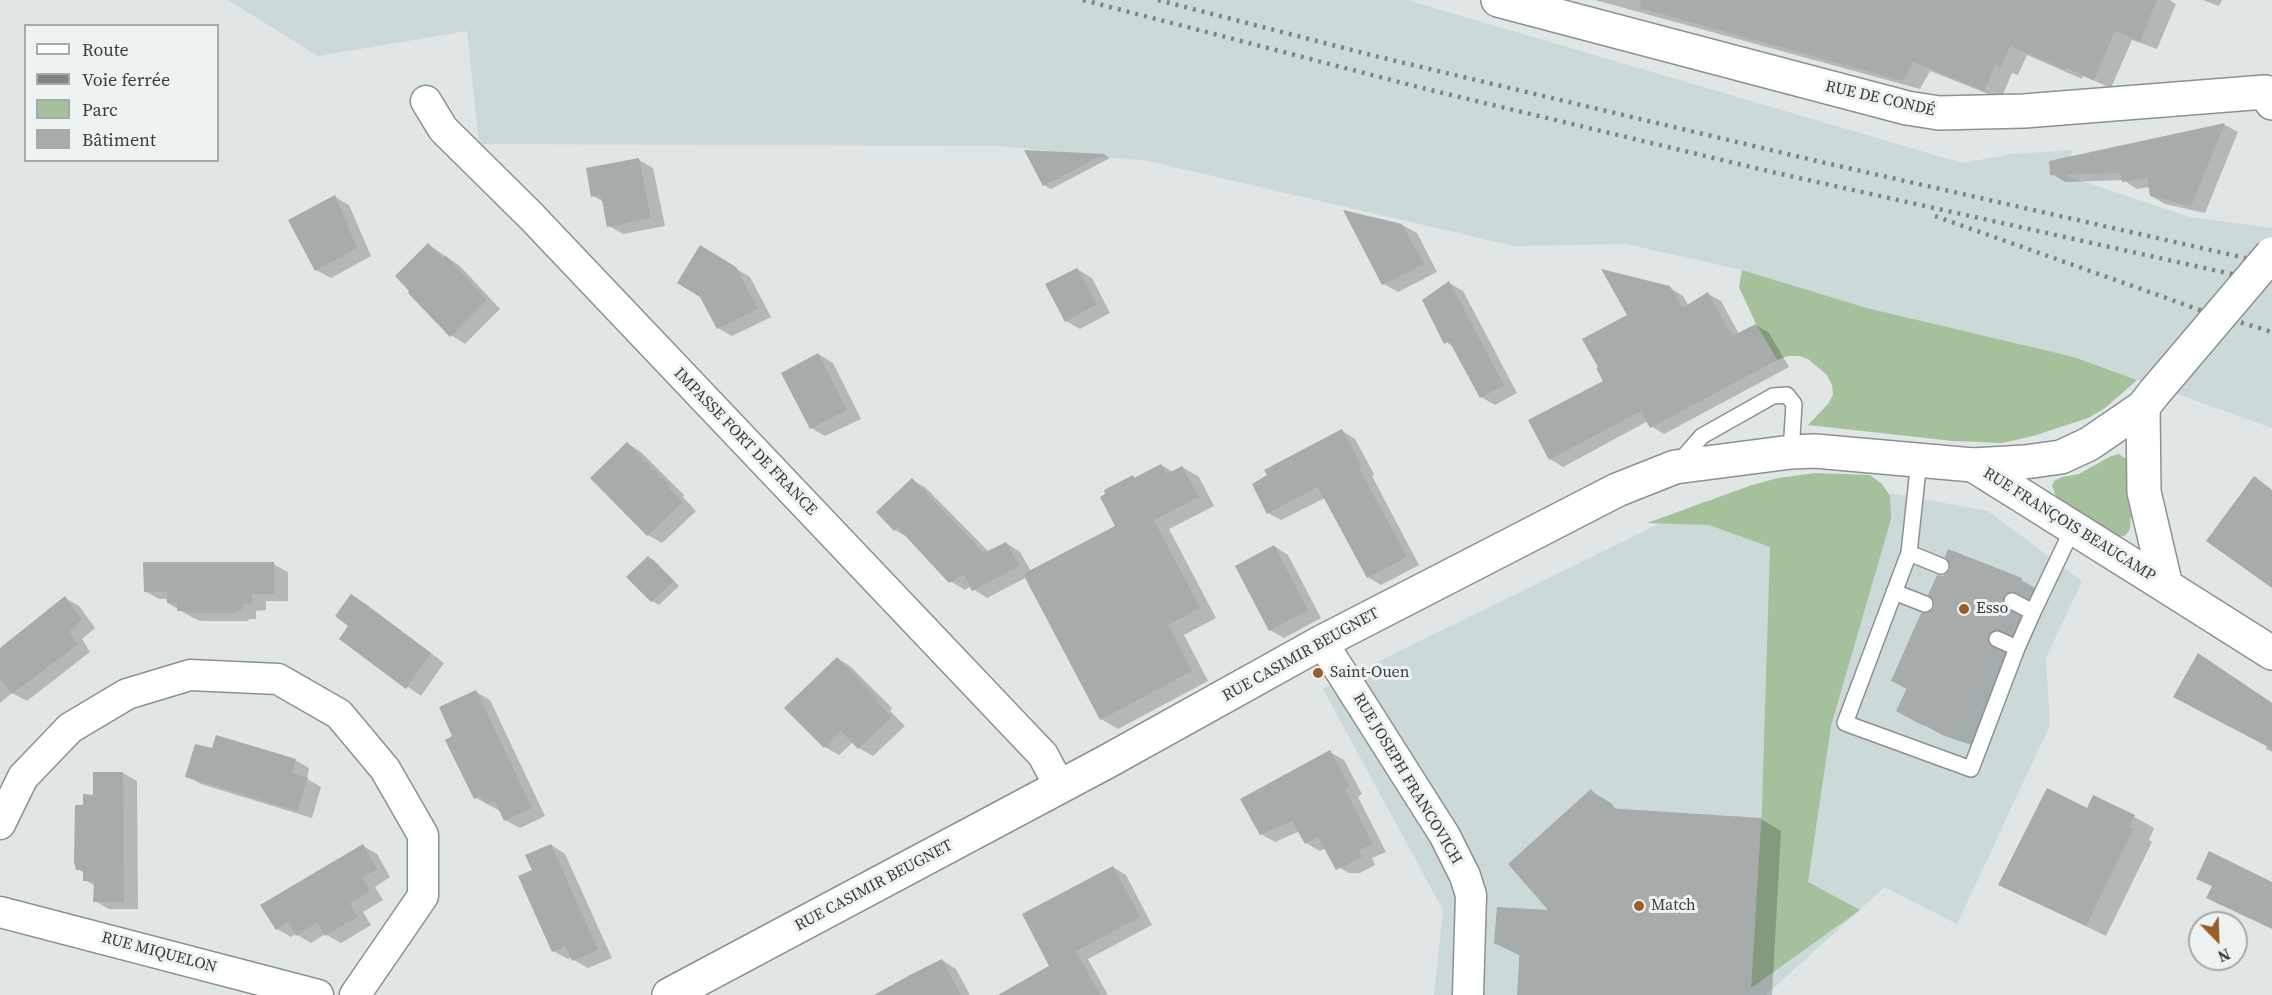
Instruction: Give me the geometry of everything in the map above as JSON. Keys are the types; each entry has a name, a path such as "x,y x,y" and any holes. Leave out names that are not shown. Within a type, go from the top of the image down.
{"main road":[{"name":"RUE DE CONDÉ","path":"1516,2 1907,108 1939,113 2024,111 2270,96"},
{"path":"2148,400 2272,254"},
{"name":"RUE CASIMIR BEUGNET","path":"680,992 1060,787 1322,642 1617,490 1675,467 1791,452 1973,465 2061,457 2089,444 2148,400"},
{"name":"RUE FRANÇOIS BEAUCAMP","path":"2148,400 2144,492 2166,586"},
{"name":"RUE FRANÇOIS BEAUCAMP","path":"1973,465 2272,653"}],"street":[{"name":"IMPASSE FORT DE FRANCE","path":"426,100 443,129 531,216 1043,755 1060,787"},
{"name":"RUE JOSEPH FRANCOVICH","path":"1322,642 1445,836 1465,876 1471,895 1468,995"},
{"path":"0,824 23,777 70,728 127,694 190,675 278,679 339,714 385,769 423,835 423,896 355,995"},
{"name":"RUE MIQUELON","path":"0,912 318,995"}],"lane":[{"path":"1675,467 1702,436 1773,396 1787,396 1794,404 1791,452"},
{"path":"1919,460 1909,553 1845,723 1971,770 2017,648 2073,528"},
{"path":"1909,553 1941,566"},
{"path":"1894,592 1925,604"},
{"path":"2012,602 2033,612"},
{"path":"1997,639 2017,648"}],"shaded area":[{"path":"228,0 1407,0 1962,163 2013,154 2072,150 2067,176 2190,217 2272,228 2272,428 2074,357 1867,308 1742,270 1626,244 1514,246 1148,161 1000,146 479,144 467,31 318,56"},
{"path":"1834,483 1988,511 2082,581 2046,658 2050,725 1957,924 1885,887 1766,995 1434,995 1443,910 1323,689 1705,501"}],"green space":[{"path":"1742,270 1867,308 2074,357 2137,380 2105,408 2088,418 2033,436 2002,443 1953,441 1808,425 1828,404 1833,395 1832,385 1827,375 1808,359 1788,356 1777,360 1756,324 1739,287"},
{"path":"2119,454 2126,459 2127,497 2131,514 2130,529 2126,535 2120,537 2057,499 2052,486 2054,481 2062,477 2079,474"},
{"path":"1815,473 1870,475 1882,484 1890,496 1891,519 1831,726 1808,882 1860,910 1751,988 1762,807 1770,547 1709,525 1647,523 1752,485 1778,478"}],"building":[{"path":"1641,0 2157,0 2140,41 2115,31 2094,80 2010,46 2001,67 1995,65 1984,91 1913,62 1903,81 1640,8"},
{"path":"2225,123 2191,206 2150,196 2147,178 2122,182 2120,173 2050,175 2049,161"},
{"path":"1024,150 1105,154 1043,186"},
{"path":"639,158 651,218 607,227 601,195 591,197 586,168"},
{"path":"335,195 357,248 315,271 288,220"},
{"path":"1343,210 1402,224 1424,264 1382,285"},
{"path":"428,243 443,258 446,256 487,300 450,337 395,276"},
{"path":"700,245 736,267 758,309 717,329 700,297 677,283"},
{"path":"1077,268 1097,304 1065,322 1045,284"},
{"path":"1601,269 1670,286 1682,308 1708,292 1732,336 1756,324 1777,360 1650,428 1641,411 1549,460 1528,420 1603,381 1582,339 1627,315"},
{"path":"1449,281 1504,385 1480,398 1449,341 1444,344 1422,300"},
{"path":"818,353 847,410 810,429 781,373"},
{"path":"1342,429 1362,466 1359,468 1407,557 1367,578 1318,487 1267,514 1252,484 1267,475 1264,470"},
{"path":"627,442 683,502 647,536 590,478"},
{"path":"1161,464 1167,474 1182,466 1199,497 1154,520 1200,608 1168,625 1192,671 1100,720 1023,574 1115,526 1100,497 1105,494 1104,490"},
{"path":"2254,476 2272,490 2272,588 2206,541"},
{"path":"912,478 984,553 1006,542 1019,566 972,591 964,575 949,583 898,528 894,531 876,512"},
{"path":"1274,545 1308,610 1269,631 1235,566"},
{"path":"1948,549 2022,578 2016,592 2007,593 2003,597 2004,606 2009,610 2000,630 1992,631 1988,636 1989,644 1993,648 1956,737 1920,724 1896,711 1907,688 1891,681 1921,613 1927,613 1934,608 1934,602 1928,595 1937,575 1943,576 1950,570 1950,564 1945,557"},
{"path":"648,556 674,581 651,602 626,577"},
{"path":"143,562 274,562 274,594 252,594 252,603 243,604 243,611 234,613 185,613 186,611 177,611 177,603 167,603 167,592 144,592"},
{"path":"351,594 431,653 406,689 339,639 348,626 335,616"},
{"path":"65,596 82,620 69,631 78,644 12,694 0,678 0,648"},
{"path":"2198,653 2272,703 2272,749 2173,697"},
{"path":"837,657 879,700 877,702 892,717 858,749 841,731 824,748 784,708"},
{"path":"476,690 532,808 504,821 495,801 486,804 481,796 474,799 445,740 452,736 439,707"},
{"path":"216,735 296,759 292,773 308,778 297,811 185,777 195,744 212,748"},
{"path":"1330,750 1349,786 1345,789 1373,844 1359,850 1362,857 1336,870 1318,837 1305,844 1292,821 1260,835 1240,799"},
{"path":"93,772 123,772 124,902 93,902 94,881 83,881 83,870 76,870 74,862 75,805 83,805 83,794 93,795"},
{"path":"2047,788 2087,808 2093,795 2135,815 2129,827 2133,829 2086,926 1998,885"},
{"name":"Match","path":"1591,789 1606,808 1761,818 1751,988 1743,995 1517,995 1520,946 1494,944 1497,907 1548,910 1508,864"},
{"path":"363,844 377,869 362,878 370,891 350,903 357,917 325,936 317,923 296,936 289,922 276,930 260,905"},
{"path":"551,844 598,950 572,961 565,946 552,952 518,876 532,870 525,855"},
{"path":"2209,851 2272,882 2272,929 2248,918 2248,911 2234,911 2206,898 2212,886 2196,879"},
{"path":"1113,866 1140,917 1076,951 1100,995 998,995 1049,966 1022,914"},
{"path":"942,959 961,995 874,995 910,975"}],"railway":[{"path":"1083,0 1422,88 1772,172 2272,283"},
{"path":"1158,0 1375,56 1821,162 2272,264"},
{"path":"1935,216 2200,310 2272,332"}],"place":[{"name":"Esso","path":"1964,609"},
{"name":"Saint-Ouen","path":"1318,673"},
{"name":"Match","path":"1639,906"}]}
